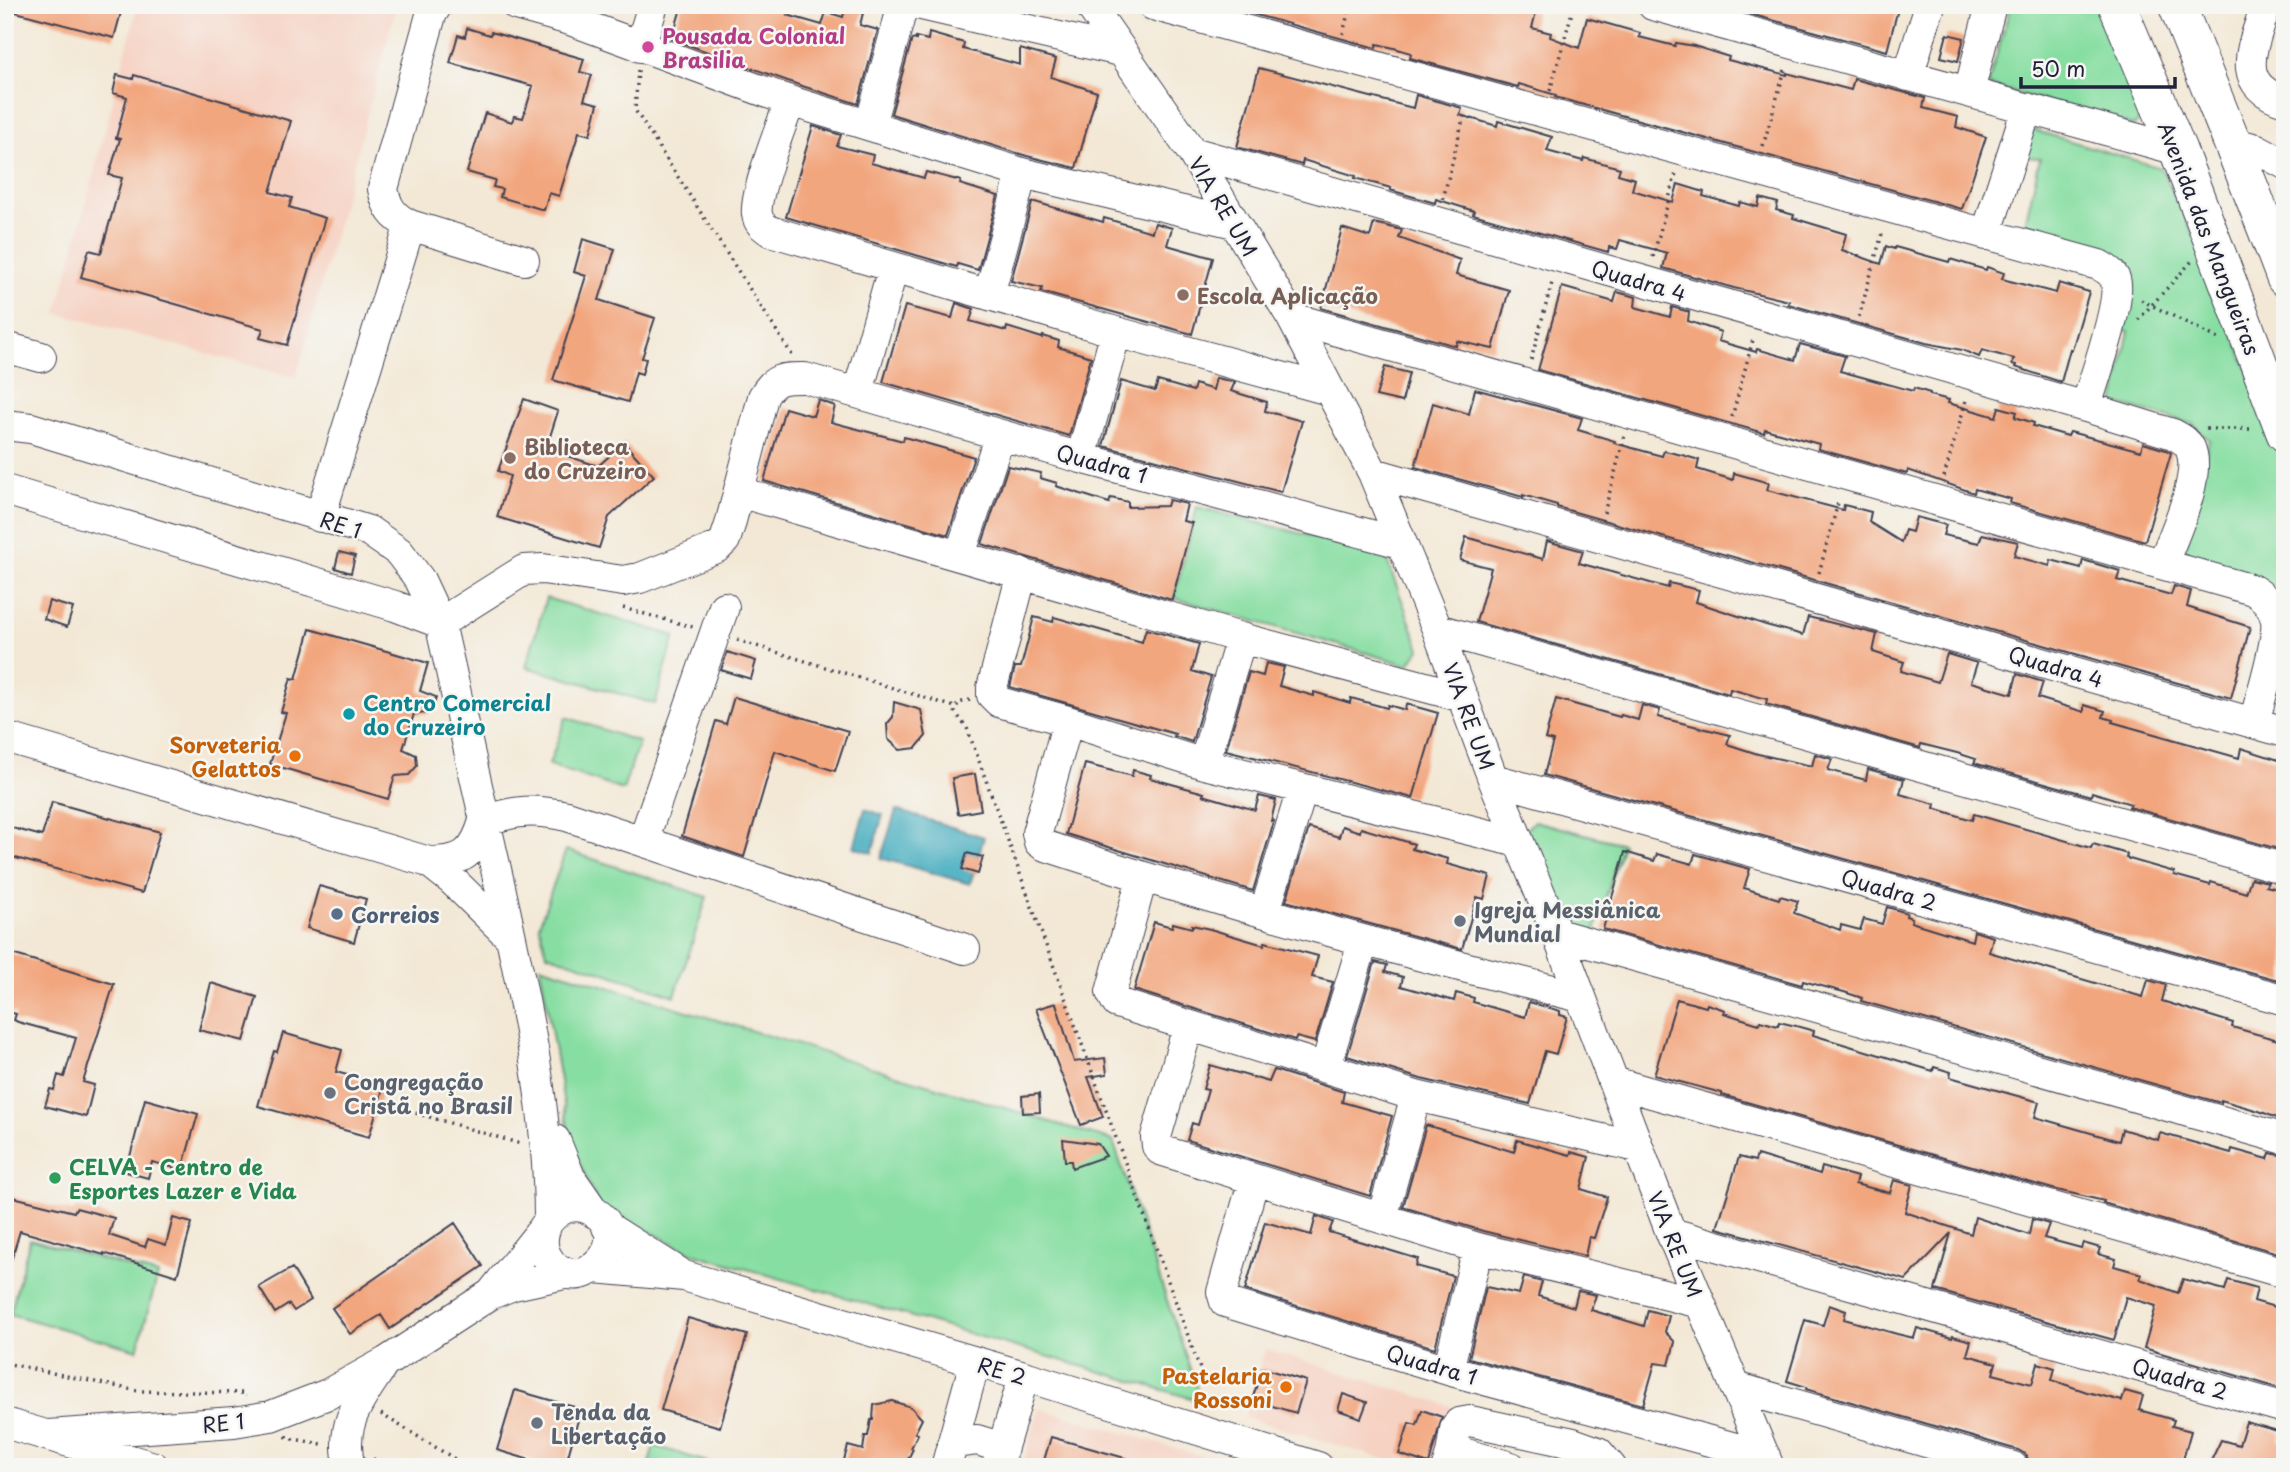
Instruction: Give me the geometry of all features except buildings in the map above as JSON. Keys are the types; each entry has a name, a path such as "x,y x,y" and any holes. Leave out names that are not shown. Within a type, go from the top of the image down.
{"main road":[{"path":"2123,18 2135,21 2179,10 2285,278"},
{"name":"Avenida das Mangueiras","path":"2123,18 2178,150 2285,433"}],"street":[{"path":"437,5 431,15 383,189 387,205 394,215 410,225 524,260"},
{"path":"516,5 570,20 790,101 1022,173 1234,223"},
{"path":"640,47 653,5"},
{"path":"870,125 903,5"},
{"path":"921,5 1120,51"},
{"name":"VIA RE UM","path":"1090,5 1192,152 1292,318 1373,473 1437,629 1518,842 1557,934 1671,1233 1767,1461"},
{"path":"1153,5 2099,265 2111,272 2117,289 2116,302 2086,407"},
{"path":"1653,5 2178,150"},
{"path":"1908,76 1930,5"},
{"path":"1969,92 1991,5"},
{"path":"2266,5 2251,57 2251,75 2262,90 2285,101"},
{"path":"790,101 758,198 757,215 761,225 770,231 1116,332 1329,390"},
{"path":"1986,235 2027,108"},
{"path":"2135,138 2162,112"},
{"path":"2230,142 2257,149 2285,164"},
{"name":"Quadra 4","path":"1192,152 1973,374 2173,434 2184,439 2190,449 2193,461 2192,481 2163,563"},
{"path":"2249,182 2285,171"},
{"path":"989,295 1022,173"},
{"path":"320,517 410,225"},
{"path":"858,392 893,268"},
{"path":"1292,318 2253,590 2264,597 2276,620 2275,637 2255,722"},
{"path":"1081,458 1116,332"},
{"path":"5,347 41,357"},
{"path":"5,490 395,606 440,624 524,570 543,569 622,581 640,578 718,547 724,540 739,492 763,397 769,386 787,378 805,378"},
{"name":"Quadra 1","path":"805,378 1081,458 1401,543"},
{"name":"RE 1","path":"5,425 31,428 369,531 399,552 420,580 440,624 512,939 542,1104 549,1176 547,1223 491,1294"},
{"path":"960,555 1000,435"},
{"name":"Quadra 4","path":"1373,473 2285,732"},
{"path":"739,492 1241,638 1462,697"},
{"path":"1023,573 992,695 999,702 1068,720 1204,764 1518,842"},
{"path":"643,841 724,607"},
{"path":"1437,629 2285,869"},
{"path":"1204,764 1241,638"},
{"path":"1068,720 1037,833 1042,845 1142,878 1265,911 1363,942 1580,997"},
{"path":"5,737 429,862 450,862 464,856 478,839 484,821 512,811 542,811 567,816 965,950"},
{"name":"Quadra 2","path":"1493,779 2285,1000"},
{"path":"1265,911 1303,790"},
{"path":"429,862 453,881 512,939"},
{"path":"1142,878 1111,996 1117,1003 1416,1096 1637,1147"},
{"path":"1557,934 2285,1139"},
{"path":"1325,1068 1363,942"},
{"path":"1188,1027 1156,1137 1160,1150 1478,1248 1700,1303"},
{"path":"1613,1082 2285,1273"},
{"path":"1382,1218 1416,1096"},
{"name":"RE 1","path":"542,1104 570,1177 601,1220"},
{"name":"Quadra 1","path":"1254,1179 1222,1292 1225,1302 1448,1370 1767,1461"},
{"path":"570,1207 583,1208 601,1220 609,1240 607,1253 582,1270 557,1268 548,1258 542,1239 547,1223 558,1211 570,1207"},
{"name":"RE 2","path":"601,1220 684,1276"},
{"name":"Quadra 2","path":"1671,1233 2285,1408"},
{"path":"1448,1370 1478,1248"},
{"name":"RE 1","path":"48,1435 234,1422 271,1416 328,1394 386,1362 491,1294 513,1285 582,1270"},
{"name":"RE 2","path":"582,1270 684,1276 1024,1376 1318,1467"},
{"name":"RE 1","path":"350,1467 345,1447 349,1423 356,1405 386,1362"},
{"path":"950,1455 975,1362"},
{"path":"950,1455 977,1440 1000,1457 1024,1376"},
{"path":"1735,1387 2013,1467"},
{"path":"1449,1460 1455,1429 1460,1423 1470,1421 1573,1443 1598,1452 1611,1467"},
{"path":"5,1423 154,1467"},
{"path":"1449,1460 1456,1451 1511,1467"}],"path":[{"path":"1544,113 1574,5"},
{"path":"1756,172 1792,44"},
{"path":"640,47 635,110 786,344 805,378"},
{"path":"1437,222 1469,92"},
{"path":"1646,282 1683,151"},
{"path":"1852,340 1890,208"},
{"path":"2133,326 2212,239"},
{"path":"1525,383 1559,257"},
{"path":"2117,289 2256,357"},
{"path":"1725,440 1761,314"},
{"path":"1937,500 1973,374"},
{"path":"1597,537 1631,413"},
{"path":"1813,597 1845,474"},
{"path":"992,695 957,704 955,712 967,728 1203,1377"},
{"path":"409,1111 529,1147"},
{"path":"356,1405 376,1411 468,1467"}],"shaded area":[{"path":"138,5 386,5 396,8 296,378 57,313"},
{"path":"1265,1349 1451,1406 1433,1467 1409,1467 1244,1417"},
{"path":"1039,1408 1238,1467 1022,1467"}],"green space":[{"path":"2011,5 2096,5 2141,118 2134,126 1988,85"},
{"path":"2030,129 2161,168 2194,236 2285,462 2285,598 2277,588 2182,562 2209,440 2193,424 2114,403 2129,331 2112,327 2127,264 2118,258 2023,233 2040,158 2022,157"},
{"path":"1197,507 1385,555 1420,649 1408,665 1174,598"},
{"path":"546,598 675,636 655,704 526,667"},
{"path":"566,717 639,742 623,790 549,765"},
{"path":"1534,821 1623,844 1592,940 1564,930 1524,832"},
{"path":"566,850 707,897 675,996 547,954 539,925"},
{"path":"540,966 1113,1141 1201,1401 692,1253 599,1206 571,1144"},
{"path":"30,1239 158,1275 137,1350 10,1314"},
{"path":"655,1446 723,1467 648,1467"}],"water":[{"path":"865,809 883,815 872,853 854,847"},
{"path":"896,810 984,837 970,884 881,858"}],"place":[{"name":"Pousada Colonial Brasilia","path":"648,47"},
{"name":"Escola Aplicação","path":"1183,295"},
{"name":"Biblioteca do Cruzeiro","path":"510,458"},
{"name":"Centro Comercial do Cruzeiro","path":"349,714"},
{"name":"Sorveteria Gelattos","path":"295,756"},
{"name":"Correios","path":"337,914"},
{"name":"Igreja Messiânica Mundial","path":"1460,921"},
{"name":"Congregação Cristã no Brasil","path":"330,1093"},
{"name":"CELVA - Centro de Esportes Lazer e Vida","path":"55,1178"},
{"name":"Pastelaria Rossoni","path":"1286,1387"},
{"name":"Tenda da Libertação","path":"537,1423"}]}
